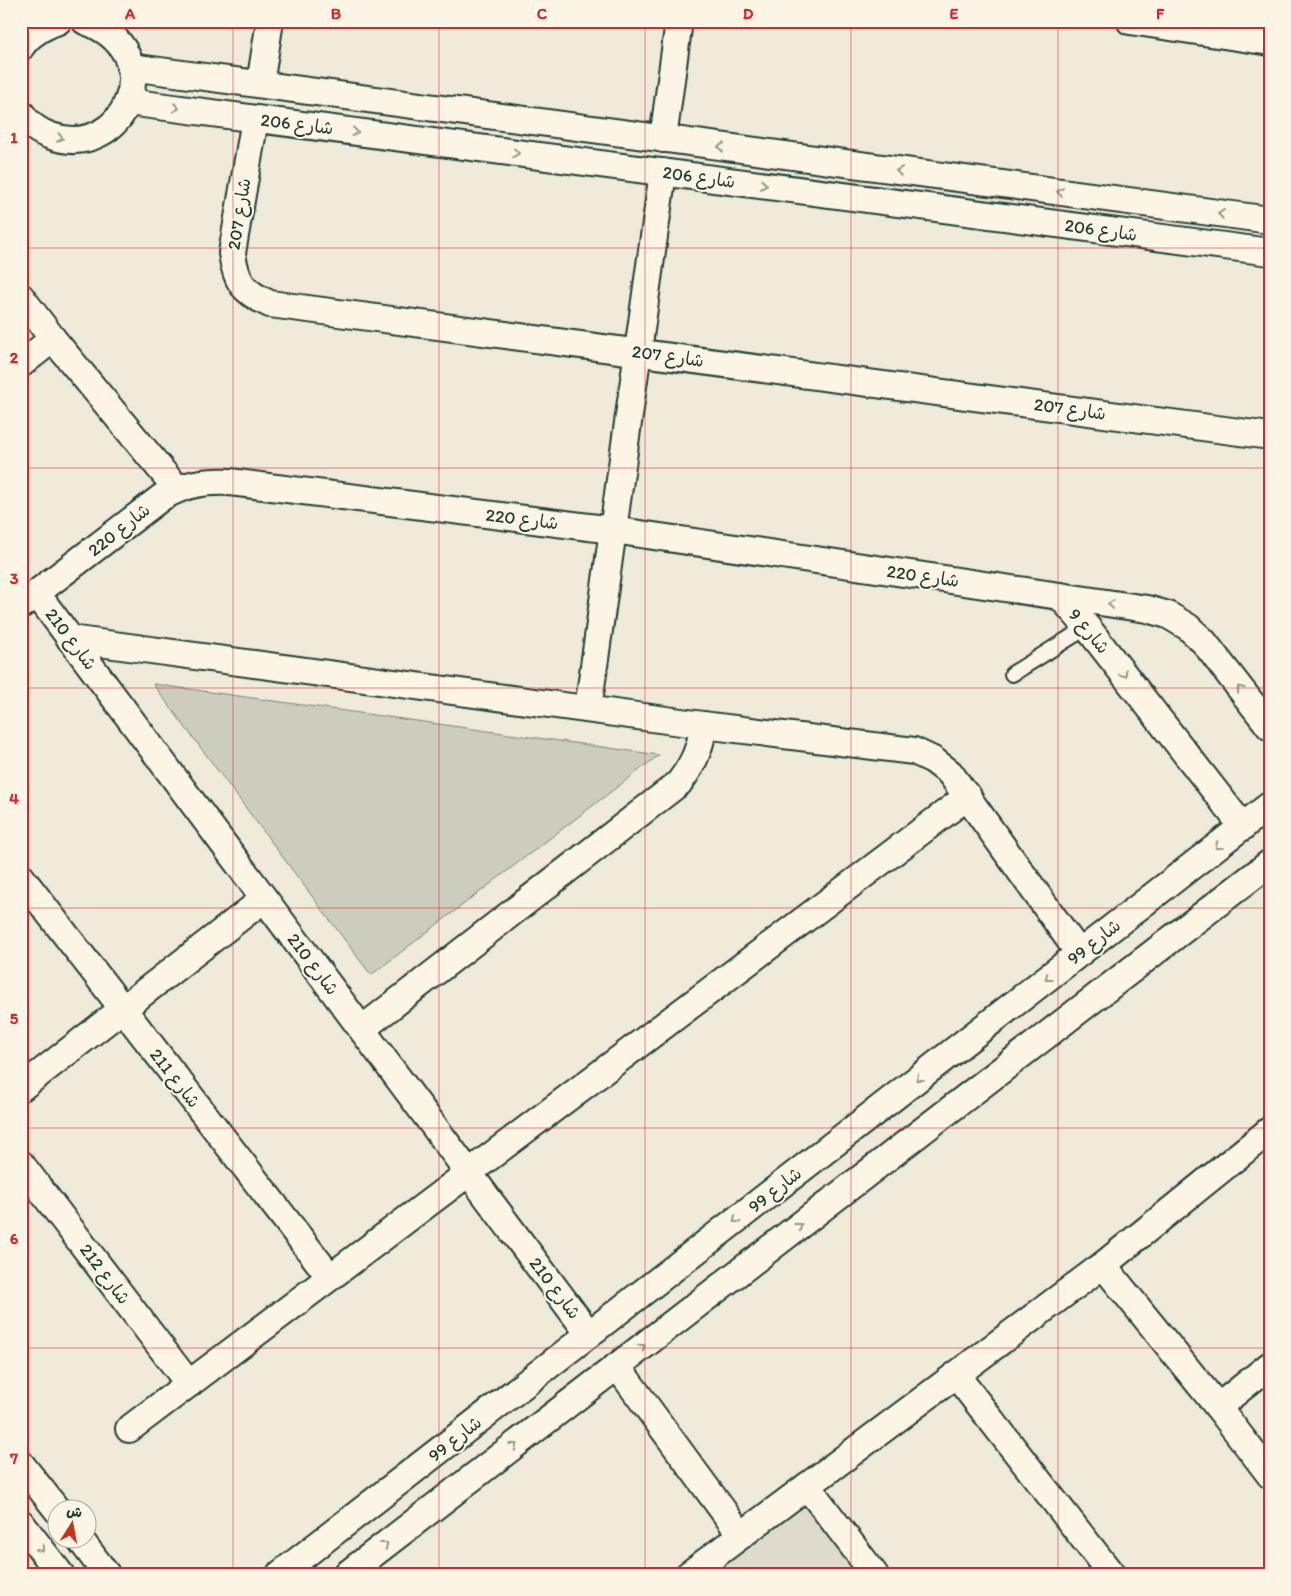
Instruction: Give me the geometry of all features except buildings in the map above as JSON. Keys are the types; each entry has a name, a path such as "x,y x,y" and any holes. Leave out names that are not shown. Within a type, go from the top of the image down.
{"street":[{"path":"21,113 26,120 42,133 62,140 82,140 102,132 118,120 128,102 131,91 132,78 126,54 108,32 86,21"},
{"path":"260,84 270,21"},
{"path":"663,139 679,21"},
{"path":"1130,21 1270,42"},
{"name":"شارع 206","path":"130,67 1270,220"},
{"name":"شارع 206","path":"128,102 1270,252"},
{"name":"شارع 207","path":"256,119 232,254 234,270 242,286 255,297 270,304 1270,436"},
{"path":"588,709 663,172"},
{"path":"21,298 177,489"},
{"path":"21,364 53,339"},
{"name":"شارع 220","path":"29,600 162,498 177,489 212,481 613,530 1060,596"},
{"name":"شارع 9","path":"1060,596 1087,627 1243,827"},
{"name":"شارع 9","path":"1060,596 1146,609 1168,615 1188,627 1204,642 1270,727"},
{"name":"شارع 210","path":"29,600 70,639 589,1334"},
{"path":"70,639 703,725 914,751 933,760 950,773 1079,954"},
{"path":"362,1029 679,783 690,770 697,755 702,738 703,725"},
{"path":"129,1429 968,796"},
{"name":"شارع 99","path":"280,1575 1270,805"},
{"path":"346,1575 1270,863"},
{"name":"شارع 211","path":"21,877 330,1277"},
{"path":"21,1088 264,898"},
{"path":"688,1575 1103,1265 1270,1130"},
{"name":"شارع 212","path":"21,1164 189,1384"},
{"path":"1103,1265 1218,1407 1270,1475"},
{"path":"1218,1407 1270,1365"},
{"path":"618,1366 741,1535"},
{"path":"956,1375 1112,1575"},
{"path":"21,1464 48,1498"},
{"path":"807,1486 875,1575"},
{"path":"21,1524 61,1575"},
{"path":"86,1548 106,1575"}],"lane":[{"path":"1012,674 1087,627"}],"shaded area":[{"path":"153,684 659,755 371,975"},
{"path":"807,1486 875,1575 688,1575"}]}
